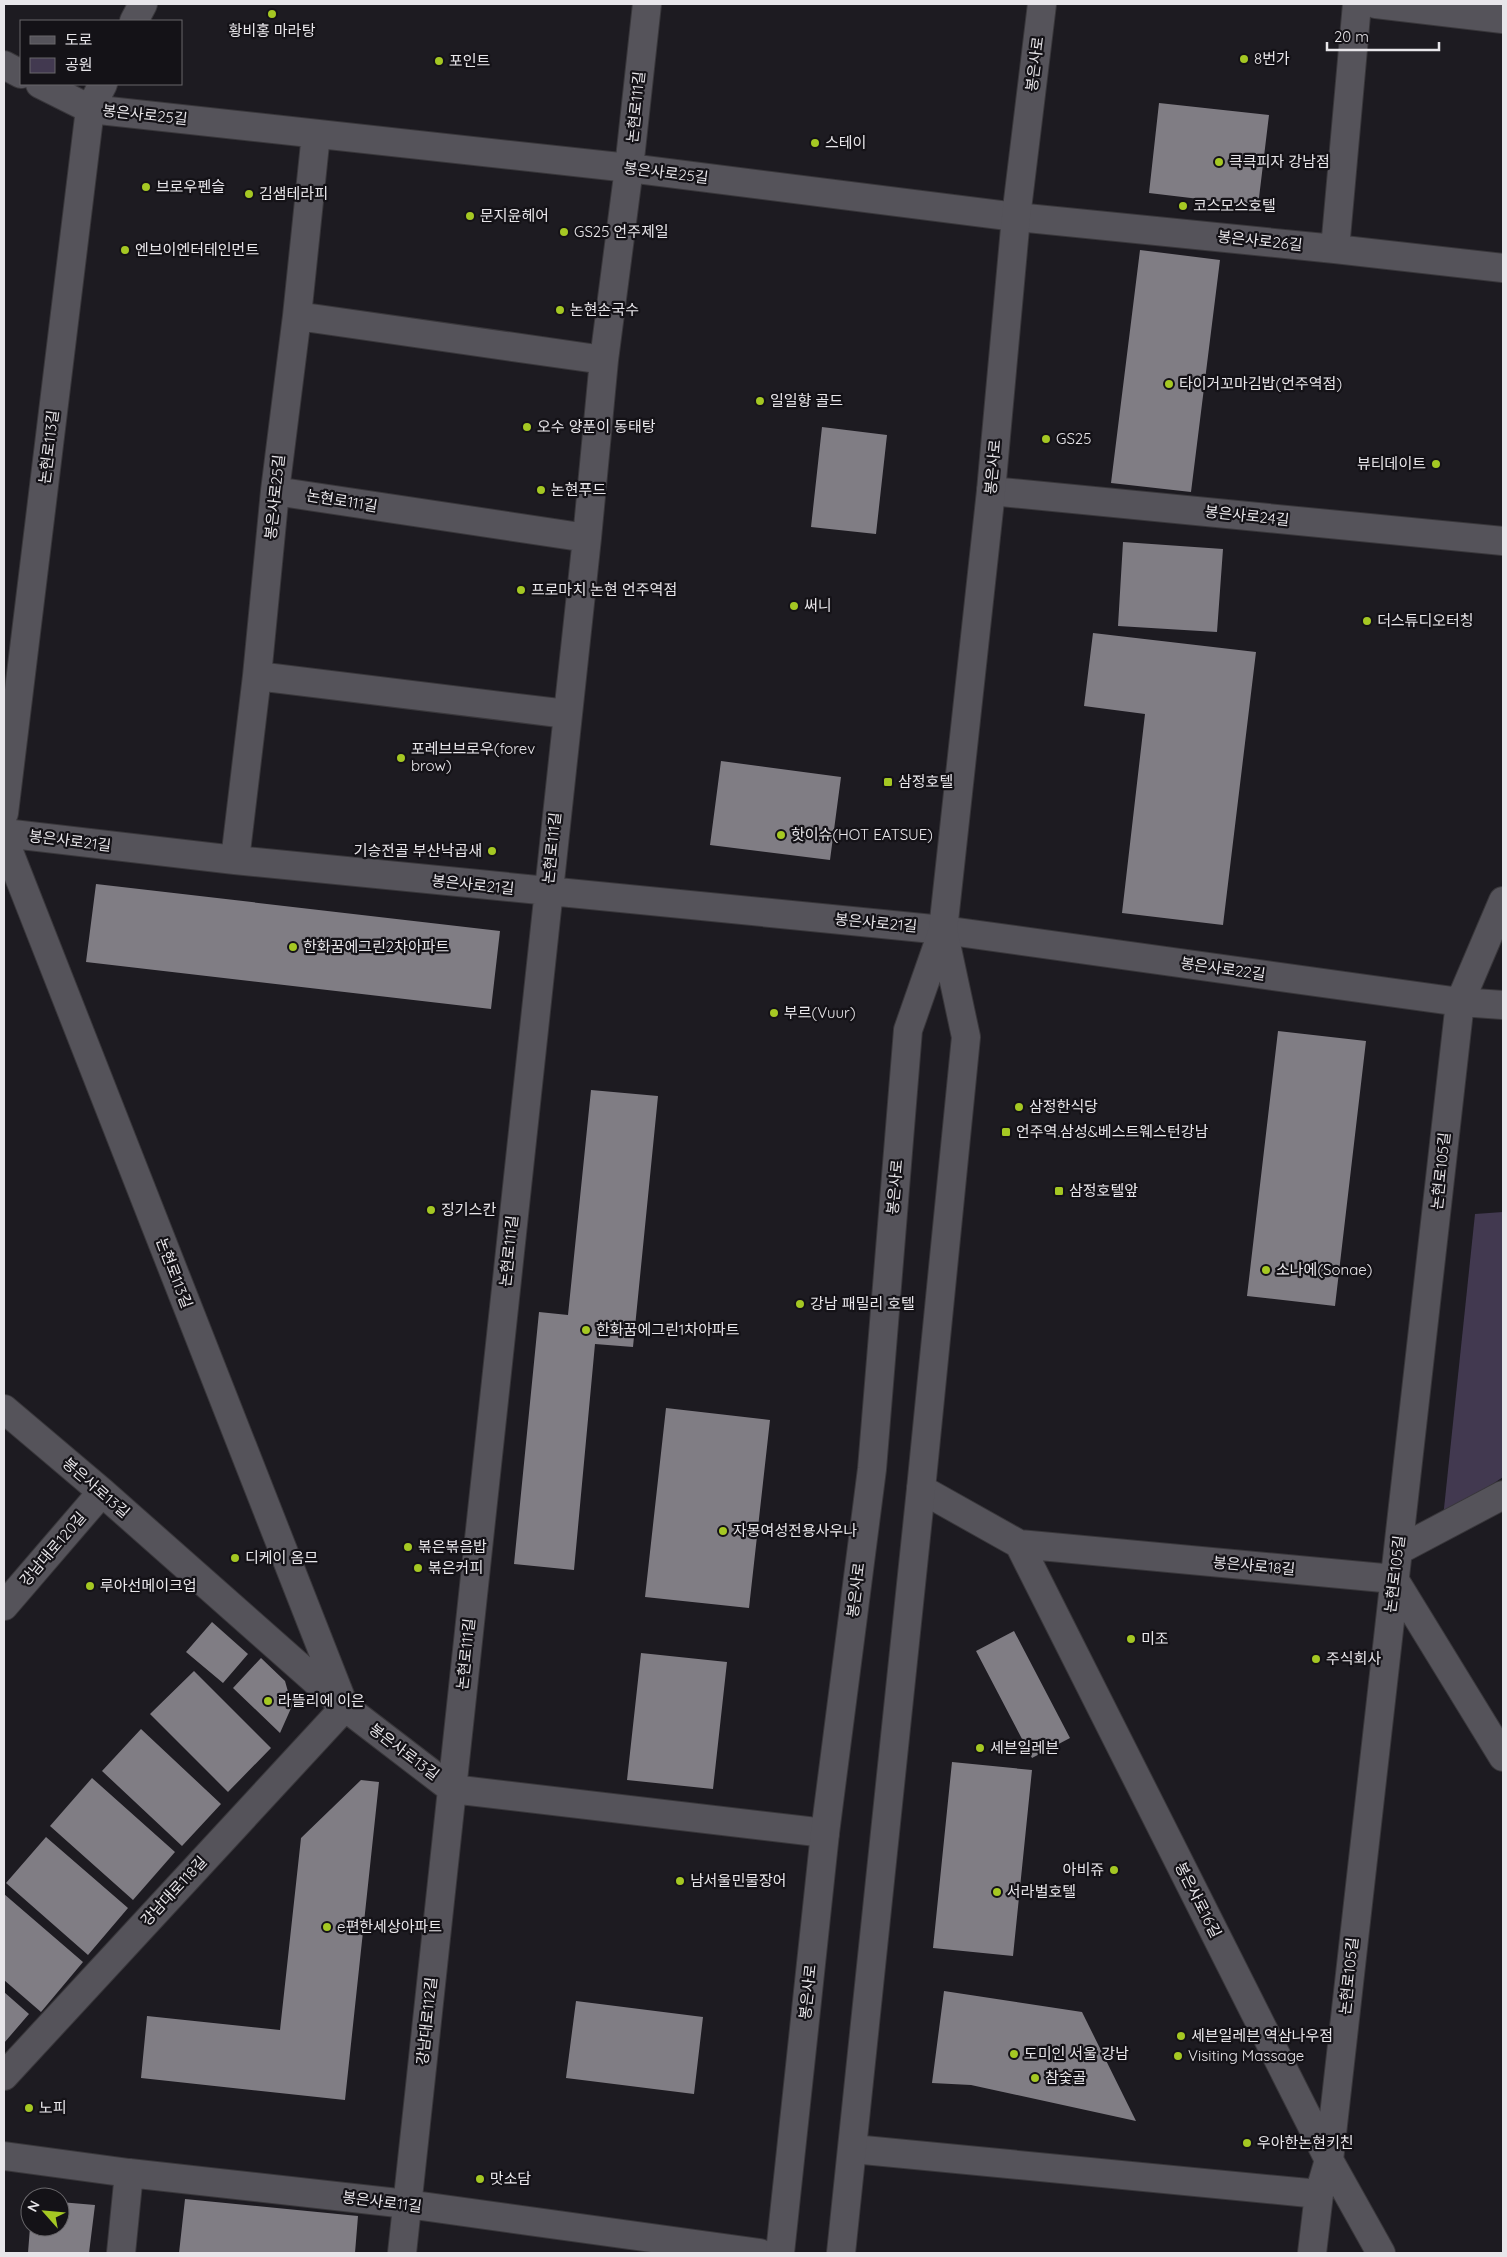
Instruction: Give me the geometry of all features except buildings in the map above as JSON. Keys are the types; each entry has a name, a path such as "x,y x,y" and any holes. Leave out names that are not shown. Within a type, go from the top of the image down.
{"street":[{"path":"135,20 143,4"},
{"name":"논현로111길","path":"452,1788 547,892 587,538 604,360 629,168 647,4"},
{"name":"봉은사로","path":"780,2253 825,1832 872,1469 908,1030 943,930 991,491 1016,217 1042,4"},
{"path":"1335,248 1356,4"},
{"path":"1376,4 1503,19"},
{"path":"4,65 20,73"},
{"name":"봉은사로25길","path":"42,85 90,109 629,168 1016,217"},
{"name":"논현로113길","path":"4,813 90,109 102,85"},
{"name":"봉은사로25길","path":"234,860 257,676 274,491 297,316 316,134"},
{"name":"봉은사로26길","path":"1016,217 1335,248 1503,268"},
{"path":"297,316 604,360"},
{"name":"논현로111길","path":"274,491 587,538"},
{"name":"봉은사로24길","path":"991,491 1503,542"},
{"path":"257,676 567,714"},
{"name":"봉은사로21길","path":"4,833 234,860 943,930"},
{"name":"논현로113길","path":"4,839 345,1707"},
{"name":"논현로105길","path":"1312,2253 1319,2194 1329,2160 1460,1002 1503,901"},
{"name":"봉은사로","path":"841,2253 966,1037 943,930"},
{"name":"봉은사로22길","path":"943,930 1460,1002 1503,1005"},
{"name":"봉은사로13길","path":"4,1409 102,1492 345,1707 452,1788 825,1832"},
{"name":"봉은사로18길","path":"921,1489 1019,1544 1394,1579"},
{"name":"강남대로120길","path":"4,1606 102,1492"},
{"path":"1399,1550 1503,1495"},
{"name":"봉은사로16길","path":"1019,1544 1329,2160 1381,2253"},
{"path":"1394,1579 1503,1757"},
{"name":"강남대로118길","path":"4,2076 345,1707"},
{"name":"강남대로112길","path":"402,2253 452,1788"},
{"path":"853,2149 1319,2194"},
{"name":"봉은사로11길","path":"4,2156 129,2173 407,2204 760,2253"},
{"path":"121,2253 129,2173"}],"green space":[{"path":"1503,1212 1503,1477 1443,1518 1475,1214"}],"place":[{"name":"황비홍 마라탕","path":"272,14"},
{"name":"8번가","path":"1244,59"},
{"name":"포인트","path":"439,61"},
{"name":"스테이","path":"815,143"},
{"name":"큭큭피자 강남점","path":"1219,162"},
{"name":"브로우펜슬","path":"146,187"},
{"name":"김샘테라피","path":"249,194"},
{"name":"코스모스호텔","path":"1183,206"},
{"name":"문지윤헤어","path":"470,216"},
{"name":"GS25 언주제일","path":"564,232"},
{"name":"엔브이엔터테인먼트","path":"125,250"},
{"name":"논현손국수","path":"560,310"},
{"name":"타이거꼬마김밥(언주역점)","path":"1169,384"},
{"name":"일일향 골드","path":"760,401"},
{"name":"오수 양푼이 동태탕","path":"527,427"},
{"name":"GS25","path":"1046,439"},
{"name":"뷰티데이트","path":"1436,464"},
{"name":"논현푸드","path":"541,490"},
{"name":"프로마치 논현 언주역점","path":"521,590"},
{"name":"써니","path":"794,606"},
{"name":"더스튜디오터칭","path":"1367,621"},
{"name":"포레브브로우(forev brow)","path":"401,758"},
{"name":"삼정호텔","path":"888,782"},
{"name":"핫이슈(HOT EATSUE)","path":"781,835"},
{"name":"기승전골 부산낙곱새","path":"492,851"},
{"name":"한화꿈에그린2차아파트","path":"293,947"},
{"name":"부르(Vuur)","path":"774,1013"},
{"name":"삼정한식당","path":"1019,1107"},
{"name":"언주역.삼성&베스트웨스턴강남","path":"1006,1132"},
{"name":"삼정호텔앞","path":"1059,1191"},
{"name":"징기스칸","path":"431,1210"},
{"name":"소나에(Sonae)","path":"1266,1270"},
{"name":"강남 패밀리 호텔","path":"800,1304"},
{"name":"한화꿈에그린1차아파트","path":"586,1330"},
{"name":"자몽여성전용사우나","path":"723,1531"},
{"name":"볶은볶음밥","path":"408,1547"},
{"name":"디케이 옴므","path":"235,1558"},
{"name":"볶은커피","path":"418,1568"},
{"name":"루아선메이크업","path":"90,1586"},
{"name":"미조","path":"1131,1639"},
{"name":"주식회사","path":"1316,1659"},
{"name":"라뜰리에 이은","path":"268,1701"},
{"name":"세븐일레븐","path":"980,1748"},
{"name":"아비쥬","path":"1114,1870"},
{"name":"남서울민물장어","path":"680,1881"},
{"name":"서라벌호텔","path":"997,1892"},
{"name":"e편한세상아파트","path":"327,1927"},
{"name":"세븐일레븐 역삼나우점","path":"1181,2036"},
{"name":"도미인 서울 강남","path":"1014,2054"},
{"name":"Visiting Massage","path":"1178,2056"},
{"name":"참숯골","path":"1035,2078"},
{"name":"노피","path":"29,2108"},
{"name":"우아한논현키친","path":"1247,2143"},
{"name":"맛소담","path":"480,2179"}]}
